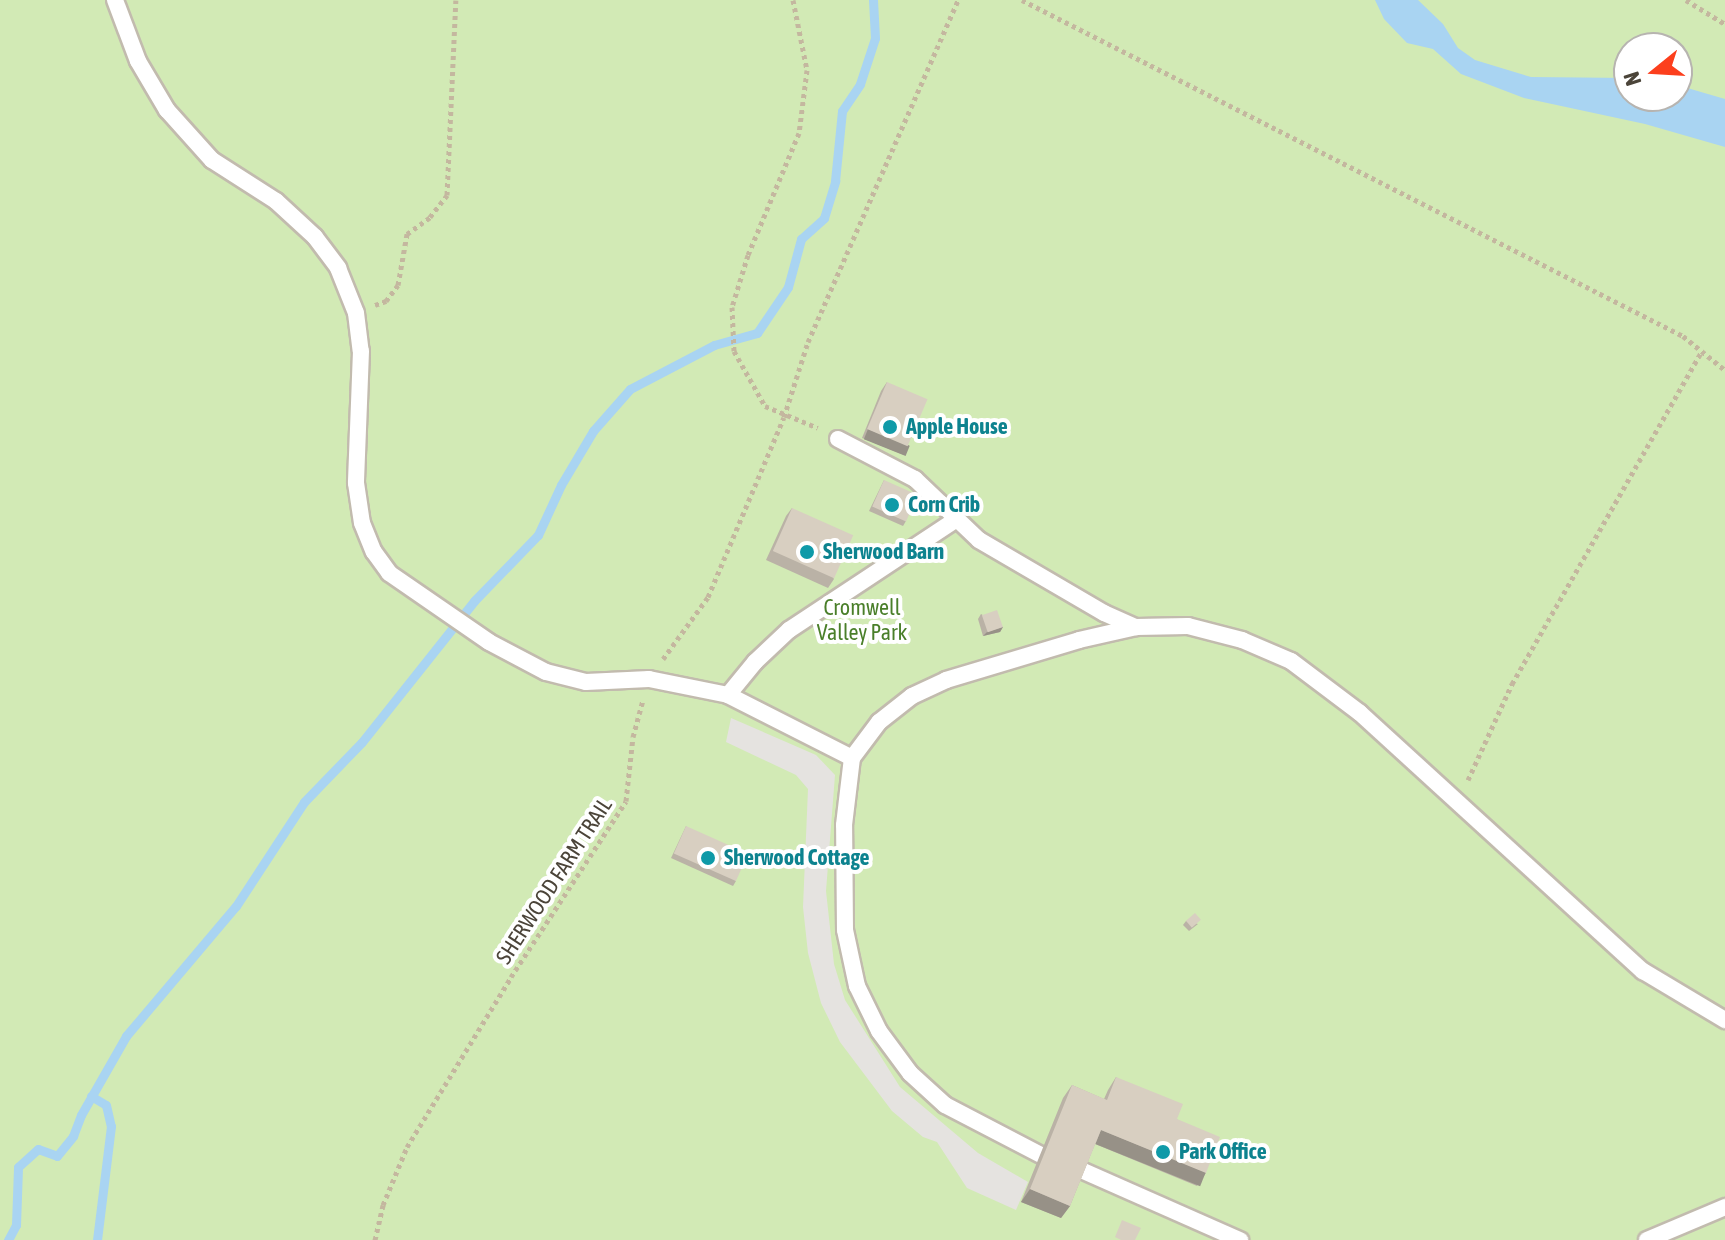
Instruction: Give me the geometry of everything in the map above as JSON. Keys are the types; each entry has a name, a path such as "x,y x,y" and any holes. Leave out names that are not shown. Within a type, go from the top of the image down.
{"lane":[{"path":"115,0 138,61 167,110 212,160 276,201 315,237 338,268 356,313 361,351 356,483 362,523 374,552 389,573 489,642 546,672 586,682 649,679 728,695 852,758"},
{"path":"838,439 915,479 979,540 1104,613 1136,627"},
{"path":"728,695 755,662 789,630 957,519"},
{"path":"1041,1155 945,1105 910,1073 879,1031 857,986 845,930 844,825 852,758 879,722 912,696 946,680 1079,640 1136,627 1188,626 1242,640 1291,661 1360,713 1643,971 1725,1020"},
{"path":"1081,1170 1240,1240"},
{"path":"1647,1240 1725,1207"}],"path":[{"path":"356,313 386,301 398,285 407,234 430,217 447,195 456,0"},
{"path":"793,0 807,70 799,133 748,255 732,307 734,351 765,406 838,439"},
{"name":"SHERWOOD FARM TRAIL","path":"375,1240 383,1205 407,1147 511,977 626,801 633,737 649,679 708,597 784,417 808,342 958,0"},
{"path":"1022,0 1683,336 1725,370"},
{"path":"1686,0 1725,24"},
{"path":"1457,803 1512,684 1701,353"}],"green space":[{"name":"Cromwell Valley Park","path":"0,0 1725,0 1725,1240 0,1240"}],"shaded area":[{"path":"731,718 816,755 835,775 826,891 834,964 845,1000 900,1087 978,1153 1028,1182 1016,1210 967,1188 937,1142 923,1137 892,1111 840,1042 821,1003 808,953 803,907 808,789 796,775 726,742"}],"water":[{"path":"1375,0 1418,0 1443,24 1458,48 1475,60 1531,77 1613,78 1613,112 1693,112 1693,90 1725,99 1725,147 1645,124 1524,98 1461,74 1433,49 1407,43 1384,19"}],"building":[{"name":"Apple House","path":"887,382 928,399 908,446 867,429"},
{"name":"Corn Crib","path":"884,480 918,495 906,522 872,506"},
{"name":"Sherwood Barn","path":"792,508 853,535 834,578 773,551"},
{"path":"997,610 1003,627 988,632 982,615"},
{"name":"Sherwood Cottage","path":"686,826 748,854 736,881 674,853"},
{"path":"1195,913 1201,920 1192,928 1186,921"},
{"name":"Park Office","path":"1116,1077 1183,1104 1177,1119 1220,1137 1206,1173 1101,1130 1070,1206 1030,1189 1072,1085 1107,1100"},
{"path":"1122,1220 1141,1228 1135,1240 1115,1237"}],"waterway":[{"path":"8,1240 16,1225 18,1167 38,1149 57,1156 73,1136 81,1115 126,1036 236,906 304,802 362,742 474,601 538,535 561,485 593,431 630,389 714,345 757,333 788,287 801,239 824,218 835,181 842,111 860,84 875,38 873,0"},
{"path":"91,1096 106,1105 111,1126 97,1240"}],"place":[{"name":"Apple House","path":"890,427"},
{"name":"Corn Crib","path":"892,505"},
{"name":"Sherwood Barn","path":"807,552"},
{"name":"Sherwood Cottage","path":"708,858"},
{"name":"Park Office","path":"1163,1152"}]}
